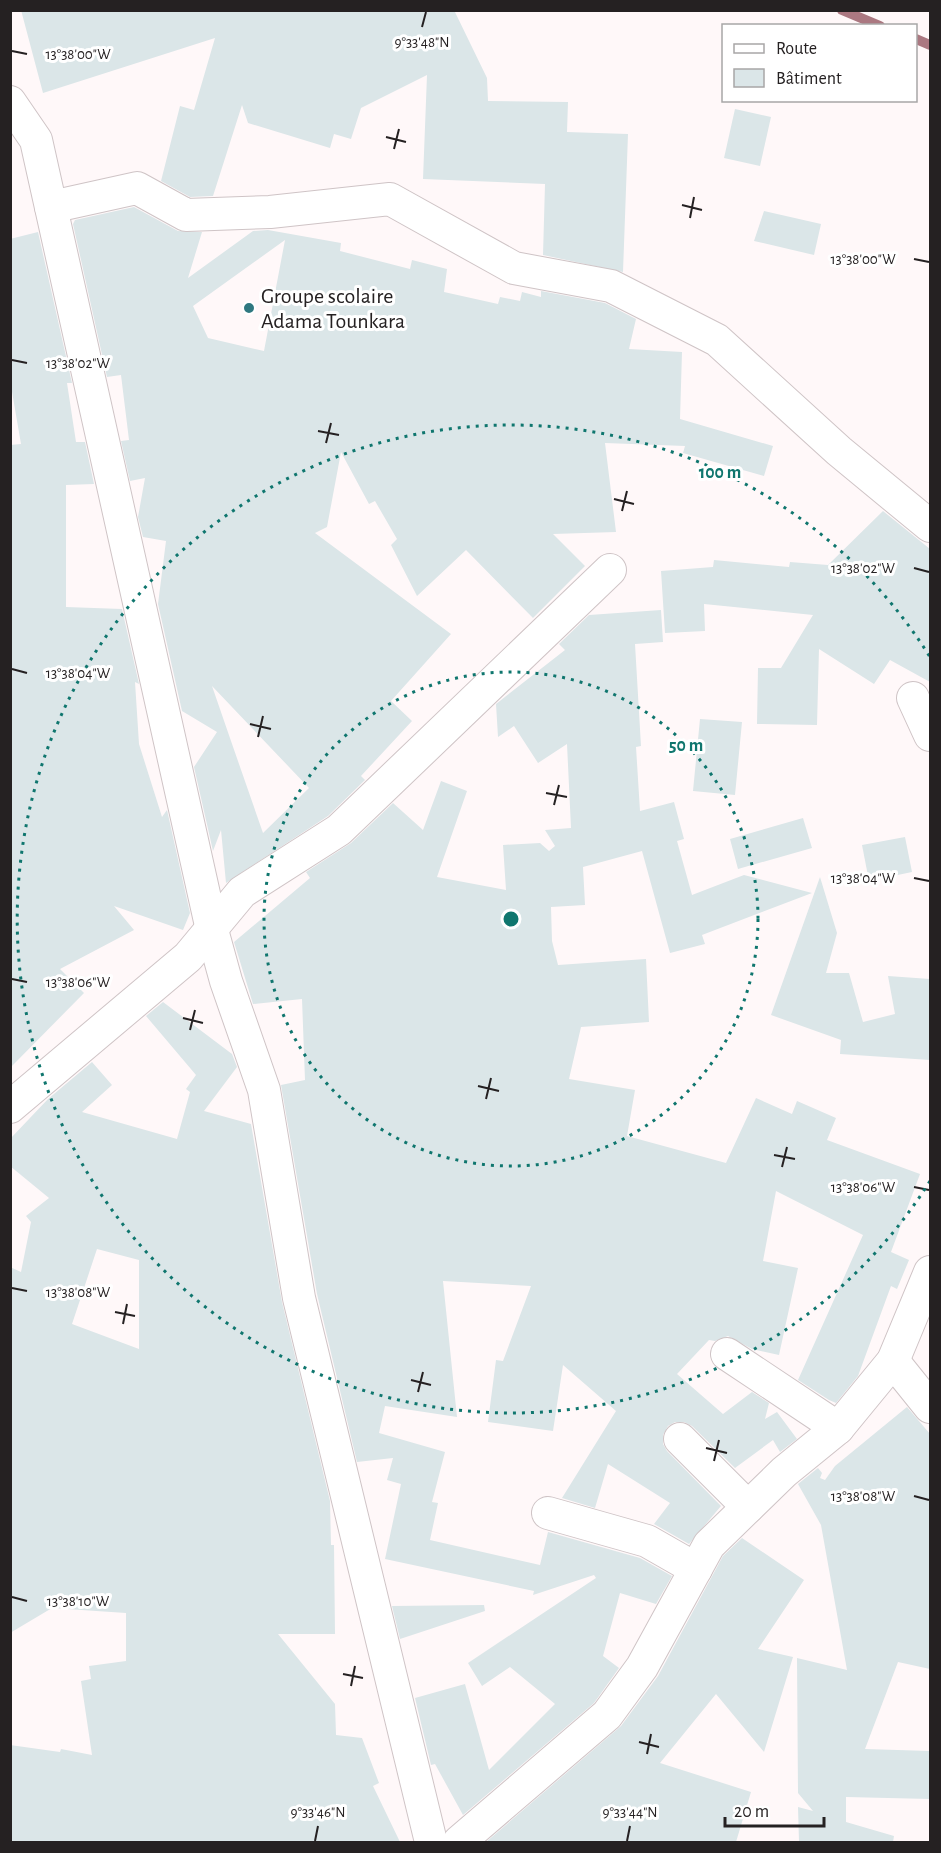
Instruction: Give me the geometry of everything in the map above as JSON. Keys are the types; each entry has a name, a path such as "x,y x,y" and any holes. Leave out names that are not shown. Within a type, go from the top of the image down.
{"street":[{"path":"11,102 36,141 212,930 226,981 264,1090 299,1298 431,1842"},
{"path":"51,207 136,188 186,215 270,212 390,199 514,268 611,286 717,340 839,451 930,526"},
{"path":"10,1107 188,957 242,892 339,830 610,570"},
{"path":"913,698 930,735"},
{"path":"459,1842 607,1715 642,1667 709,1545 784,1472 838,1428 893,1361 930,1272"},
{"path":"727,1354 838,1428"},
{"path":"893,1361 930,1407"},
{"path":"680,1439 748,1507"},
{"path":"548,1513 647,1541 696,1569"}],"building":[{"path":"21,10 454,10 487,78 488,101 568,102 567,132 628,134 623,272 543,255 545,184 423,179 427,75 361,108 351,139 334,134 330,148 248,123 242,105 213,196 190,197 161,181 180,106 194,110 215,38 43,93"},
{"path":"735,109 771,117 760,166 724,158"},
{"path":"134,207 178,231 202,232 188,278 253,231 268,230 341,243 340,251 410,269 412,260 447,269 444,292 498,304 500,297 520,301 522,292 541,297 541,291 605,303 636,319 629,349 682,352 680,419 773,446 764,476 683,453 685,446 605,443 616,532 553,534 585,566 533,618 466,550 417,596 391,545 397,539 375,501 369,504 341,452 327,527 315,533 451,634 391,701 412,721 361,776 365,780 328,816 226,883 221,830 213,851 194,767 217,732 182,711 158,604 166,541 143,537 138,517 145,478 130,481 121,441 129,440 121,375 107,377 73,224 75,220","holes":["285,240 264,351 208,338 193,306","212,686 309,788 263,833 231,741"]},
{"path":"764,211 821,224 814,255 754,241"},
{"path":"38,232 72,383 67,383 76,442 85,442 94,484 66,485 66,607 122,609 139,684 135,682 139,744 162,817 167,810 190,913 183,930 114,906 134,930 60,969 84,993 10,1068 10,445 21,444 10,380 10,239"},
{"path":"883,511 930,549 930,682 890,660 874,684 819,649 817,725 757,724 758,668 781,668 813,615 704,604 705,631 665,633 661,571 713,567 714,560 789,567 790,562 828,565"},
{"path":"661,610 663,642 635,644 641,746 636,747 640,811 674,802 684,839 677,841 692,895 744,875 812,893 702,935 705,944 670,953 642,851 583,867 585,905 551,907 552,941 558,965 646,959 649,1022 581,1027 569,1079 635,1090 627,1136 726,1163 756,1098 792,1114 797,1101 836,1118 827,1140 920,1174 891,1252 909,1260 897,1289 891,1286 858,1376 836,1403 829,1400 798,1380 863,1235 776,1191 763,1261 798,1268 779,1355 752,1349 728,1336 715,1341 709,1340 677,1374 723,1414 752,1392 769,1403 765,1419 777,1412 797,1439 780,1452 773,1440 735,1468 692,1426 684,1422 675,1422 668,1426 663,1435 663,1444 667,1451 721,1506 689,1544 654,1524 670,1503 608,1464 595,1508 562,1498 616,1411 563,1365 553,1431 488,1422 496,1360 503,1361 531,1286 443,1281 457,1417 385,1406 379,1433 445,1452 432,1502 438,1503 430,1540 540,1565 548,1532 640,1558 672,1576 656,1604 620,1593 603,1656 619,1668 594,1703 463,1815 435,1764 431,1765 415,1698 465,1684 489,1770 555,1704 510,1667 482,1686 468,1663 596,1578 594,1575 533,1595 534,1591 385,1559 401,1484 387,1480 393,1458 357,1462 317,1294 281,1085 305,1080 302,999 253,1004 234,942 310,878 306,872 351,843 393,803 423,830 441,781 467,791 437,877 506,890 503,845 540,843 549,851 555,846 545,830 571,828 567,744 538,763 514,726 498,737 496,704 565,650 559,644 589,615"},
{"path":"700,719 742,722 735,795 693,791"},
{"path":"803,818 812,848 738,869 730,839"},
{"path":"905,837 912,872 869,881 862,845"},
{"path":"820,877 837,933 826,973 849,973 863,1022 895,1014 888,976 930,979 930,1060 840,1054 841,1040 771,1015"},
{"path":"163,1002 232,1054 237,1067 204,1111 251,1124 282,1302 330,1501 331,1545 334,1545 335,1634 278,1634 335,1704 336,1735 362,1738 379,1783 373,1786 400,1842 10,1842 10,1745 60,1752 61,1749 92,1755 81,1681 91,1679 89,1666 126,1661 126,1613 52,1608 10,1633 10,1267 21,1272 31,1222 26,1216 49,1198 10,1166 10,1139 48,1099 92,1062 112,1085 82,1112 177,1139 190,1092 186,1089 196,1075 146,1016","holes":["97,1249 139,1260 139,1349 72,1324"]},
{"path":"907,1407 930,1434 930,1669 898,1662 865,1749 930,1751 930,1799 846,1797 846,1822 894,1836 893,1842 799,1842 798,1807 813,1811 798,1793 797,1658 847,1670 821,1525 798,1484 818,1468 822,1473 820,1478 825,1480 835,1466"},
{"path":"742,1538 804,1580 758,1649 793,1657 764,1752 716,1694 660,1763 751,1792 736,1842 486,1842 621,1726 658,1676 723,1556"},
{"path":"484,1605 485,1611 400,1639 392,1606"}],"waterway":[{"path":"842,10 875,24"},
{"path":"917,39 930,45"}],"place":[{"name":"Groupe scolaire Adama Tounkara","path":"249,308"}]}
